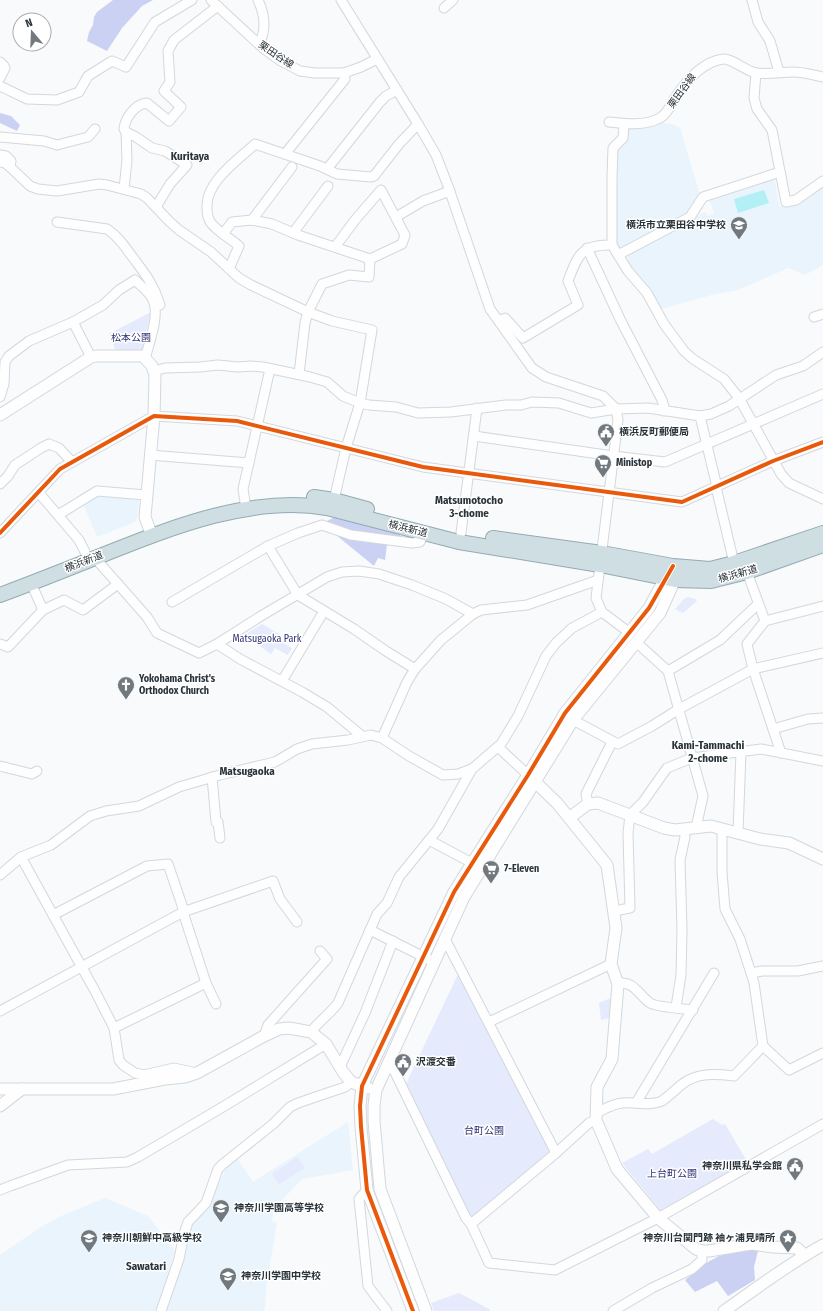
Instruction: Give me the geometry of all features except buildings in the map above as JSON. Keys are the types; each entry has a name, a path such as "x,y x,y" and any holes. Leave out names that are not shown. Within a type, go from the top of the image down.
{"highway":[{"name":"横浜新道","path":"0,586 90,555 216,507 245,502 297,497 312,497 334,500 461,533 601,559 670,579 711,581 747,572 823,545"},
{"name":"横浜新道","path":"150,531 234,511 275,505 309,505 328,508 459,542 601,559 710,569 734,563 823,532"},
{"name":"横浜新道","path":"0,596 90,555"}],"street":[{"path":"0,86 27,99 57,100 79,92 88,76 112,61 126,67 155,22 192,0"},
{"path":"258,0 264,19 264,34 259,44"},
{"path":"341,0 436,155 450,191 490,309 532,368 546,377 603,396 616,409 618,420 596,598 602,612 633,638 668,671 703,796 696,828"},
{"path":"444,8 453,0"},
{"path":"752,0 758,22 770,41 779,72"},
{"path":"124,189 127,160 126,132 124,129 127,120 137,106 142,103 147,103 170,121 181,107 164,91 170,82 168,51 174,40 214,3"},
{"name":"栗田谷線","path":"214,3 259,44 281,61 300,71 315,73 344,73 377,59"},
{"name":"栗田谷線","path":"609,122 624,124 643,123 661,117 684,85 696,72 705,66 723,59 730,60 756,73 796,72 823,77"},
{"path":"0,62 5,68 0,78"},
{"path":"285,154 344,79 344,73"},
{"path":"756,73 754,98 757,109 772,130 786,202 796,200 823,181"},
{"path":"327,169 380,102 386,96 397,90"},
{"path":"335,247 355,220 377,183 418,124"},
{"path":"624,124 623,138 613,148 612,245 628,272 646,293 664,324 684,351 724,379 739,398 781,474 789,483 823,499"},
{"path":"0,137 44,140 57,145 88,137 95,129"},
{"path":"126,132 152,148 164,151 187,165 170,184 156,207"},
{"path":"224,234 232,222 252,220 272,224 293,233 370,258 402,244 405,235 377,183 371,177 336,174 320,166 255,144 216,180 210,190 206,202 210,222 224,234 239,246 230,269"},
{"path":"0,155 6,156 11,161 10,167"},
{"path":"0,162 5,163 30,186 38,189 57,191 107,184 147,198 179,230 211,252 239,278 308,312 332,320 372,330 360,403 346,448 334,500"},
{"path":"252,220 292,167"},
{"path":"618,255 690,217 703,196 780,172"},
{"path":"293,233 328,186"},
{"path":"396,217 423,200 450,191"},
{"path":"57,222 107,229 123,242 144,271 156,293 162,310 160,324 149,364"},
{"path":"499,321 505,318 523,338 578,305 568,281 578,257 587,248 599,244 612,245"},
{"path":"587,248 620,319 662,400 664,411"},
{"path":"299,374 305,323 308,312 322,284 349,275 369,277 370,258"},
{"path":"0,397 4,384 5,362 9,356 29,341 73,322 103,305 119,290 135,280 153,299 156,312 149,364"},
{"path":"814,317 823,314"},
{"path":"73,322 91,357"},
{"path":"149,364 165,368 218,365 238,367 251,366 299,374 327,382 343,396 360,403 396,407 418,413 451,412 506,405 521,405 532,402 559,403 591,413 616,409 648,408 700,416 711,414 729,406 776,375 802,366 823,352"},
{"path":"0,415 91,357 143,356 155,375 154,416 145,517 150,531"},
{"path":"245,502 244,489 270,369"},
{"path":"474,436 665,462 823,394"},
{"path":"461,533 477,408"},
{"path":"0,533 60,469 154,416 237,421 423,467 682,502 773,461 823,442"},
{"path":"700,416 734,563"},
{"path":"0,484 8,476 15,465 49,444 59,448 72,462"},
{"path":"150,455 249,463"},
{"path":"58,515 98,491 146,495"},
{"path":"39,493 90,555 147,617 157,633 199,653 217,644 327,577 342,572 359,571 379,574 412,585 446,599 473,614"},
{"path":"172,602 268,546 298,533 322,525 351,535 412,543 420,542 424,533"},
{"path":"268,546 298,595 415,669"},
{"path":"426,1311 380,1189 374,1121 376,1090 464,897 532,778 565,713 633,638 660,613 670,579 677,566"},
{"path":"747,572 765,621"},
{"path":"382,738 407,682 415,669 441,640 473,614 482,610 531,604 598,580"},
{"path":"31,583 43,610"},
{"path":"0,644 8,647 43,610 64,600 83,610 118,584"},
{"path":"668,671 720,640 758,604"},
{"path":"781,753 746,644 765,621 823,606"},
{"path":"282,681 324,611"},
{"path":"310,1032 317,1023 331,1012 338,1003 370,930 378,914 387,903 399,877 438,829 472,769 498,747 518,716 546,656 556,643 572,628 602,612"},
{"path":"413,1311 367,1190 361,1127 360,1106 362,1086 454,892 472,863 633,638"},
{"path":"217,644 240,659 327,707 362,736"},
{"path":"573,720 618,744 652,726 678,709 753,669 823,653"},
{"path":"773,729 808,719 823,718"},
{"path":"0,875 21,857 51,845 90,816 106,811 139,806 179,787 212,777 276,762 297,749 312,744 348,740 371,735 382,738 443,775 458,774 472,769"},
{"path":"588,804 586,794 612,742"},
{"path":"498,747 557,803 607,865 616,928 611,964 618,984 612,1059 597,1087 596,1117 617,1169 658,1218 696,1249 709,1252 751,1244 797,1248 804,1255"},
{"path":"614,911 630,908 628,833 630,815 643,802 667,768 692,758 761,749 823,762"},
{"path":"738,833 741,752"},
{"path":"0,766 32,774 37,770"},
{"path":"212,777 216,822 218,822 220,838"},
{"path":"569,818 588,804 598,803 664,828 684,830 710,826 760,839 789,843 823,859"},
{"path":"722,829 722,872 725,909 740,939 754,983 763,1046 789,1070 823,1053"},
{"path":"676,1007 681,975 682,930 680,860 685,837 684,830"},
{"path":"429,840 472,863"},
{"path":"21,857 114,1028 119,1060 123,1065 135,1073 144,1075 174,1068 197,1073"},
{"path":"53,915 147,866 168,864 206,983 216,1004"},
{"path":"0,1010 183,912 273,881 280,899 297,922"},
{"path":"370,930 434,962"},
{"path":"445,939 556,1153"},
{"path":"340,1066 365,1013 393,941"},
{"path":"264,1036 268,1025 327,959 320,951"},
{"path":"489,1022 611,964"},
{"path":"751,973 762,971 798,971 823,966"},
{"path":"636,1103 714,973"},
{"path":"618,984 622,982 628,983 651,1004 693,1010"},
{"path":"114,1028 206,983"},
{"path":"0,1089 113,1089 165,1079 185,1077 197,1073 241,1046 279,1029 289,1028 310,1032 326,1044 351,1082 376,1090"},
{"path":"0,1190 68,1165 126,1162 138,1157 326,1044"},
{"path":"471,1224 556,1153 608,1106 622,1103 652,1103 662,1101 688,1080 700,1075 717,1074 734,1076 763,1046"},
{"path":"389,1060 462,1211 471,1224 489,1263 555,1270 658,1218 823,1124"},
{"path":"161,1311 179,1259 188,1222 206,1203 218,1170 223,1164 273,1124 290,1107 298,1102 345,1087 351,1082"},
{"path":"0,1106 22,1089"},
{"path":"367,1190 359,1199 368,1286 387,1311"},
{"path":"724,1311 804,1255 823,1245"},
{"path":"613,1311 652,1288 692,1269 702,1260 702,1251"}],"shaded area":[{"path":"113,0 153,0 142,6 122,28 107,51 87,41 89,32 93,25 94,17 97,12"},
{"path":"0,113 11,116 20,125 17,131 0,123"},
{"name":"横浜市立栗田谷中学校","path":"657,122 675,125 680,128 699,192 689,211 680,222 619,252 615,244 615,149 626,127"},
{"name":"横浜市立栗田谷中学校","path":"775,179 779,206 785,206 823,183 823,265 805,275 788,268 738,290 715,294 658,310 629,267 627,262 631,251 679,229 685,223 687,224 698,215 705,212 708,216 714,213 710,201 713,199"},
{"path":"764,190 769,203 738,213 734,199"},
{"path":"98,494 139,500 137,518 135,522 97,537 83,503"},
{"path":"342,517 400,531 400,539 388,537 385,560 378,558 374,566 336,535 325,522 333,518"},
{"path":"348,1122 353,1170 302,1179 274,1208 272,1221 277,1223 266,1287 264,1311 165,1311 184,1256 191,1223 208,1205 226,1169 236,1157 253,1182"},
{"name":"神奈川朝鮮中高級学校","path":"105,1198 148,1216 175,1251 157,1311 0,1311 0,1255 41,1227 59,1217"},
{"path":"749,1249 758,1251 754,1267 755,1280 728,1296 717,1281 695,1292 685,1280 708,1262 719,1256"}],"green space":[{"name":"松本公園","path":"151,312 142,351 116,351 109,334"},
{"path":"688,597 697,601 683,613 675,609 684,599"},
{"name":"Matsugaoka Park","path":"262,624 282,636 280,641 292,648 288,655 275,648 271,654 244,635"},
{"name":"台町公園","path":"460,970 552,1149 474,1217 468,1217 404,1088"},
{"path":"611,998 609,1018 601,1020 599,1003"},
{"name":"上台町公園","path":"713,1119 722,1125 725,1124 748,1163 662,1212 622,1163 648,1149 652,1154"},
{"path":"297,1157 305,1168 279,1184 272,1174"},
{"path":"459,1293 489,1309 490,1311 434,1311 431,1303"}],"cycle path":[{"path":"0,533 60,469 154,416 237,421 423,467 682,502 773,461 823,442"},
{"path":"413,1311 367,1190 361,1127 360,1106 362,1086 454,892 528,775 565,713 649,608 673,566"}],"place":[{"name":"横浜市立栗田谷中学校","path":"739,240"},
{"name":"横浜反町郵便局","path":"606,447"},
{"name":"Ministop","path":"603,478"},
{"name":"Yokohama Christ's Orthodox Church","path":"126,700"},
{"name":"7-Eleven","path":"491,884"},
{"name":"沢渡交番","path":"403,1077"},
{"name":"神奈川県私学会館","path":"795,1181"},
{"name":"神奈川学園高等学校","path":"221,1223"},
{"name":"神奈川朝鮮中高級学校","path":"89,1253"},
{"name":"神奈川台関門跡 袖ヶ浦見晴所","path":"788,1253"},
{"name":"神奈川学園中学校","path":"228,1291"}],"district":[{"name":"Kuritaya","path":"190,156"},
{"name":"Matsumotocho 3-chome","path":"469,506"},
{"name":"Kami-Tammachi 2-chome","path":"708,751"},
{"name":"Matsugaoka","path":"247,771"},
{"name":"Sawatari","path":"146,1266"}]}
